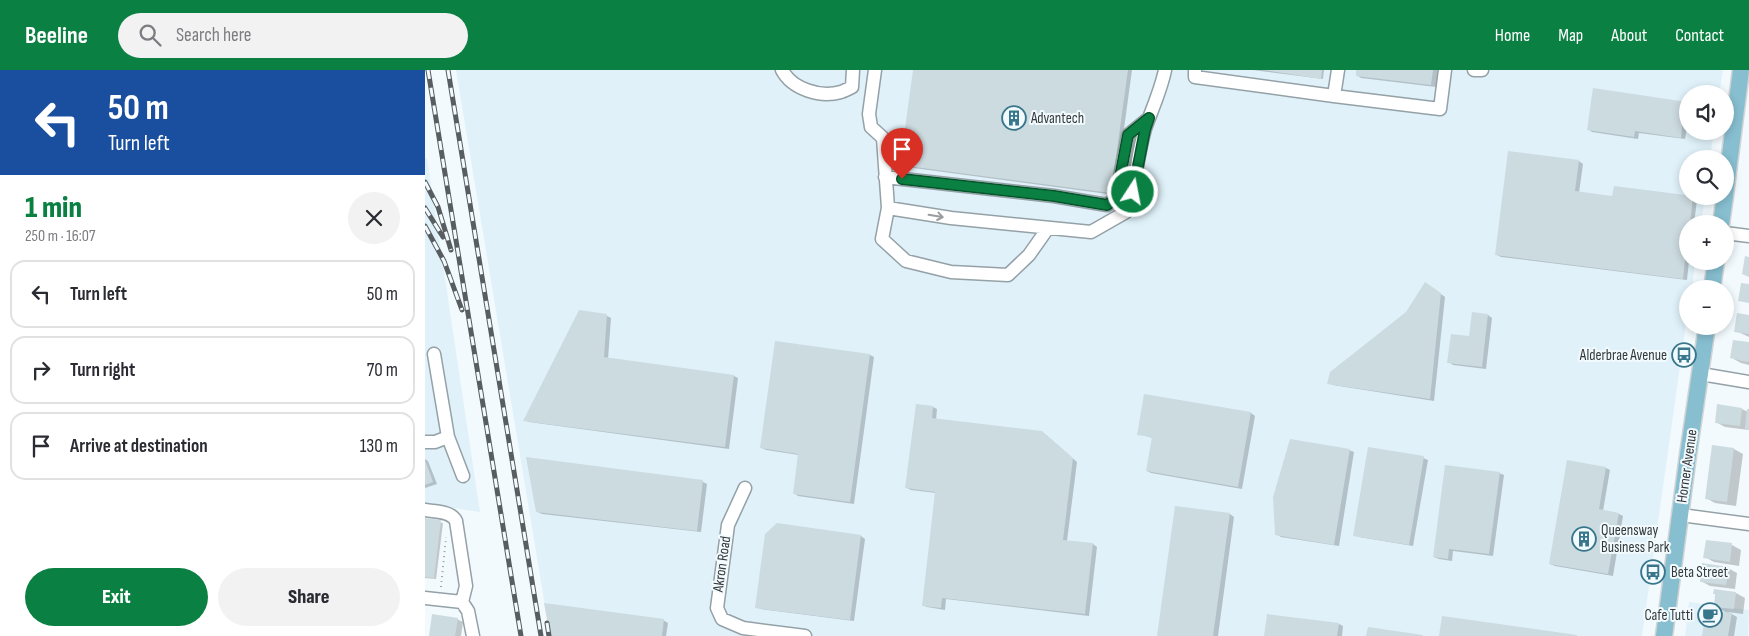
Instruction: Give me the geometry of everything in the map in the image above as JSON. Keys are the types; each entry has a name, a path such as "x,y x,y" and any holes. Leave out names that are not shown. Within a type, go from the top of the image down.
{"main road":[{"path":"1733,150 1744,89 1741,70"},
{"name":"Horner Avenue","path":"1664,636 1706,335"}],"street":[{"path":"782,70 786,77 801,88 821,93 841,92 852,87 853,70"},
{"path":"875,70 869,114 871,127 883,138 888,208 882,239 907,261 951,272 1008,275 1029,255 1048,228"},
{"path":"888,208 951,218 1091,232 1126,212 1133,192 1145,130 1165,70"},
{"path":"1195,70 1195,77 1440,109 1445,70"},
{"path":"1334,96 1338,70"},
{"path":"1474,70 1482,70"},
{"path":"885,177 1054,196 1107,205 1116,198 1128,135 1149,118"},
{"path":"1734,234 1749,236"},
{"path":"434,354 447,437 463,476"},
{"path":"1701,374 1749,382"},
{"path":"425,442 435,442 447,437"},
{"name":"Akron Road","path":"745,488 728,525 717,608 722,619 743,628 805,636"},
{"path":"425,510 449,514 456,521 466,586 462,602 468,611 473,636"},
{"path":"1681,515 1749,524"},
{"path":"425,598 462,602"}],"path":[{"path":"439,600 449,514"}],"shaded area":[{"path":"456,70 1723,70 1720,85 1679,85 1679,140 1713,140 1711,150 1679,150 1679,205 1704,205 1702,215 1679,215 1679,270 1694,270 1693,280 1679,280 1679,335 1684,335 1642,636 550,636"},
{"path":"425,158 427,158 480,512 425,504"},
{"path":"1689,602 1749,610 1748,636 1685,636"}],"building":[{"name":"Advantech","path":"913,70 1128,70 1111,193 900,165"},
{"path":"1264,70 1322,70 1321,79"},
{"path":"1356,70 1433,70 1431,85 1356,76"},
{"path":"1593,88 1679,101 1679,138 1635,131 1634,137 1587,130"},
{"path":"1508,151 1579,160 1575,191 1612,196 1614,186 1679,194 1679,205 1692,205 1691,215 1679,215 1679,270 1684,270 1683,279 1495,255"},
{"path":"1745,256 1749,257 1749,277 1742,274"},
{"path":"1425,282 1441,293 1430,399 1327,384 1330,372 1406,312"},
{"path":"1741,283 1749,284 1749,303 1738,301"},
{"path":"579,310 607,314 604,357 734,375 725,447 523,421"},
{"path":"1472,312 1488,314 1482,367 1447,363 1451,334 1469,336"},
{"path":"1737,313 1749,315 1749,334 1734,332"},
{"path":"1733,340 1749,342 1749,361 1730,358"},
{"path":"775,341 870,354 850,502 793,494 798,454 760,448"},
{"path":"1144,394 1251,412 1238,487 1146,471 1152,437 1137,435"},
{"path":"916,404 933,406 932,418 1042,431 1073,458 1063,540 1093,543 1085,614 942,598 941,608 922,606 935,492 905,488"},
{"path":"1717,404 1742,408 1740,426 1715,423"},
{"path":"1747,409 1749,409 1749,430 1745,429"},
{"path":"1290,439 1350,449 1334,545 1275,535 1273,497"},
{"path":"1712,445 1734,448 1727,502 1705,499"},
{"path":"1368,447 1424,456 1409,545 1353,536"},
{"path":"526,457 703,480 697,531 536,512"},
{"path":"425,460 433,482 425,485"},
{"name":"Queensway Business Park","path":"1567,460 1606,467 1599,509 1619,513 1608,574 1549,564"},
{"path":"1445,465 1500,472 1489,554 1449,549 1448,559 1433,557"},
{"path":"1175,506 1230,513 1213,636 1157,636"},
{"path":"425,518 441,520 434,578 425,577"},
{"path":"777,523 861,535 850,620 755,608 765,534"},
{"path":"1706,540 1732,543 1730,562 1703,558"},
{"path":"1702,563 1729,567 1726,585 1700,582"},
{"path":"1714,589 1736,592 1734,609 1714,607"},
{"path":"544,603 664,619 662,636 550,636"},
{"path":"1706,609 1732,613 1728,636 1702,636"},
{"path":"432,614 458,618 455,636 429,636"},
{"path":"1267,614 1339,623 1337,636 1264,636"},
{"path":"1442,616 1577,635 1577,636 1439,636"},
{"path":"1368,627 1423,635 1423,636 1366,636"}],"railway":[{"path":"428,70 521,636"},
{"path":"448,70 541,636"},
{"path":"425,182 438,207 451,250"},
{"path":"425,208 443,237"},
{"path":"425,226 444,261 462,310"},
{"path":"547,623 549,636"}],"place":[{"name":"Advantech","path":"1014,118"},
{"name":"Alderbrae Avenue","path":"1684,355"},
{"name":"Queensway Business Park","path":"1584,539"},
{"name":"Beta Street","path":"1653,572"},
{"name":"Cafe Tutti","path":"1710,615"}],"route":[{"path":"902,179 1054,196 1107,205 1116,198 1128,135 1149,118 1133,192"}]}
